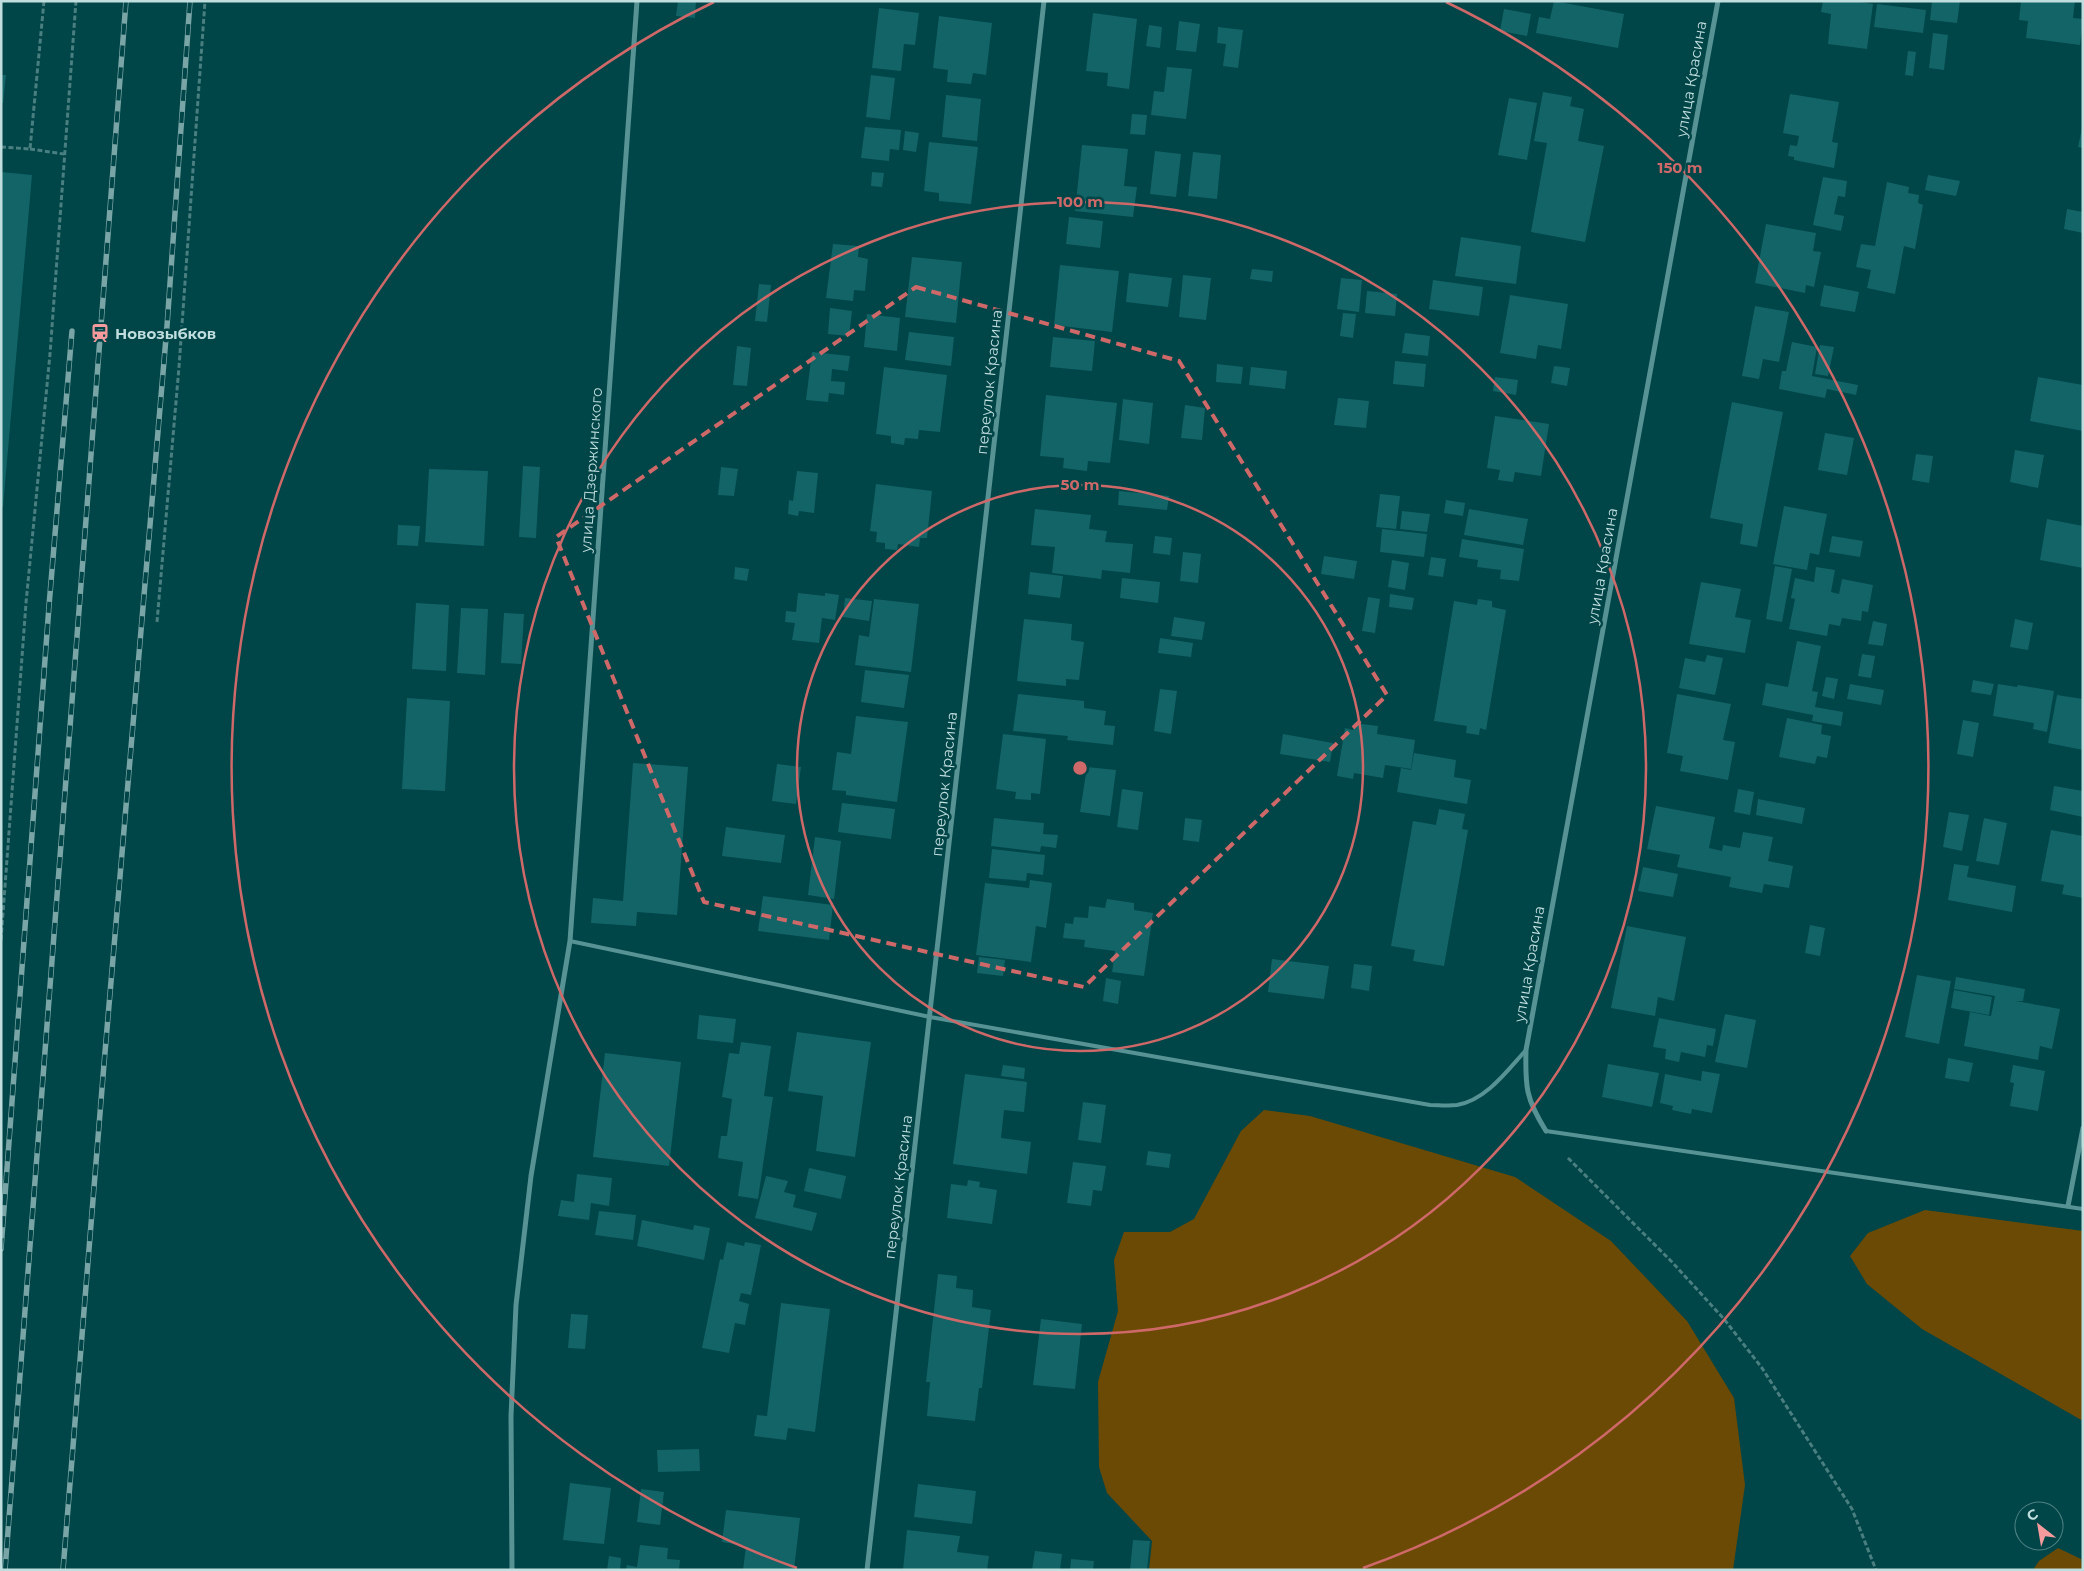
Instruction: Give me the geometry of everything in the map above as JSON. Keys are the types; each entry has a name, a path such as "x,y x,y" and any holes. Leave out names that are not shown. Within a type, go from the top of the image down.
{"street":[{"name":"улица Дзержинского","path":"512,1570 511,1416 516,1305 531,1176 570,941 637,1"},
{"name":"переулок Красина","path":"867,1570 1044,1"},
{"name":"улица Красина","path":"1546,1131 1532,1108 1525,1085 1526,1050 1718,1"},
{"path":"2068,1206 2083,1128"}],"lane":[{"path":"570,941 930,1017 1430,1105 1457,1105 1477,1098 1504,1075 1526,1050"},
{"path":"1546,1131 2083,1209"}],"path":[{"path":"30,149 44,1"},
{"path":"1,940 26,603 50,354 76,9 75,1"},
{"path":"157,622 178,377 206,1"},
{"path":"1,147 64,154"},
{"path":"1546,1131 1566,1156 1692,1283 1724,1319 1762,1368 1852,1508 1876,1570"}],"highlighted area":[{"path":"916,287 1179,361 1387,695 1084,987 704,902 556,537"}],"shaded area":[{"path":"1264,1110 1310,1116 1515,1177 1611,1241 1687,1321 1734,1398 1745,1485 1733,1570 1149,1570 1152,1541 1107,1493 1099,1467 1098,1382 1118,1311 1114,1260 1124,1232 1170,1232 1194,1219 1241,1131"},
{"path":"1925,1210 2083,1231 2083,1421 1922,1329 1867,1284 1850,1256 1868,1233"},
{"path":"2054,1551 2064,1551 2081,1559 2083,1570 2033,1570 2039,1561"}],"building":[{"path":"678,1 696,1 695,18 676,16"},
{"path":"1554,1 1624,14 1618,48 1536,33 1539,17 1550,19"},
{"path":"1823,1 1855,1 1873,4 1867,49 1828,44 1831,14 1821,12"},
{"path":"1932,1 1960,1 1957,23 1930,20"},
{"path":"2021,1 2075,1 2073,18 2083,19 2080,45 2026,38 2028,21 2019,20"},
{"path":"1877,4 1926,10 1923,33 1874,27"},
{"path":"879,8 919,13 915,45 904,44 901,71 872,68"},
{"path":"1504,9 1531,14 1527,36 1500,31"},
{"path":"1093,13 1137,19 1129,89 1107,86 1108,73 1086,71"},
{"path":"939,16 992,23 986,75 973,73 971,84 947,82 948,70 933,68"},
{"path":"1179,21 1200,24 1196,52 1176,50"},
{"path":"1149,25 1162,27 1160,48 1146,46"},
{"path":"1218,27 1243,30 1238,68 1223,66 1226,44 1217,43"},
{"path":"1933,33 1948,35 1944,70 1929,68"},
{"path":"1908,51 1916,52 1913,76 1905,75"},
{"path":"1167,67 1192,69 1186,119 1151,115 1154,91 1164,92"},
{"path":"1,75 6,75 3,103 1,103"},
{"path":"871,75 895,78 890,120 866,117"},
{"path":"1543,92 1572,97 1570,106 1584,109 1578,141 1604,146 1585,242 1531,232 1547,143 1534,141"},
{"path":"1790,94 1839,102 1832,142 1838,143 1834,168 1794,160 1794,157 1788,156 1790,145 1797,146 1799,136 1783,133"},
{"path":"946,95 981,99 977,141 942,137"},
{"path":"1509,98 1537,103 1527,160 1498,155"},
{"path":"1132,114 1147,115 1145,135 1130,134"},
{"path":"865,127 901,130 899,150 890,149 889,161 861,158"},
{"path":"2083,128 2083,148 2078,147"},
{"path":"905,131 919,133 916,152 903,150"},
{"path":"929,142 978,147 971,204 939,201 939,193 924,191"},
{"path":"1082,145 1128,149 1124,186 1137,187 1133,217 1075,211"},
{"path":"1155,151 1181,154 1176,197 1150,194"},
{"path":"1193,152 1221,155 1217,199 1188,196"},
{"path":"1,172 32,175 3,507 1,507"},
{"path":"872,172 884,173 882,187 871,186"},
{"path":"1928,175 1960,181 1956,196 1925,190"},
{"path":"1823,177 1847,181 1845,197 1838,196 1834,214 1844,216 1841,231 1813,225"},
{"path":"1887,182 1909,187 1908,193 1919,195 1918,203 1923,205 1915,249 1904,246 1895,294 1867,288 1871,270 1856,267 1861,244 1875,246"},
{"path":"2067,209 2083,212 2083,233 2064,229"},
{"path":"1069,217 1103,221 1100,248 1066,244"},
{"path":"1766,224 1816,233 1813,251 1821,252 1814,287 1806,285 1805,293 1755,283"},
{"path":"1461,237 1521,246 1516,284 1455,276"},
{"path":"833,244 859,246 858,257 868,259 865,291 854,290 853,301 826,298"},
{"path":"912,257 962,262 956,323 905,317"},
{"path":"1060,265 1119,271 1112,332 1054,325"},
{"path":"1252,269 1273,271 1272,282 1250,279"},
{"path":"1129,273 1172,278 1168,307 1126,302"},
{"path":"1183,275 1211,278 1206,320 1179,317"},
{"path":"1341,278 1362,280 1359,312 1337,309"},
{"path":"1433,280 1483,287 1479,316 1429,309"},
{"path":"759,284 771,285 767,322 755,321"},
{"path":"1824,285 1859,292 1855,312 1820,306"},
{"path":"1367,291 1397,294 1395,316 1365,313"},
{"path":"1510,295 1568,304 1561,349 1538,345 1536,359 1500,353"},
{"path":"1755,306 1789,312 1779,362 1763,359 1759,379 1742,376"},
{"path":"830,308 852,311 849,336 828,334"},
{"path":"1343,313 1356,314 1353,338 1340,336"},
{"path":"867,314 900,318 897,351 864,347"},
{"path":"909,332 954,337 951,366 905,360"},
{"path":"1405,333 1430,336 1428,356 1402,353"},
{"path":"1053,337 1095,341 1092,371 1050,367"},
{"path":"1792,342 1817,347 1812,376 1858,385 1856,395 1827,389 1825,398 1779,389 1782,371 1786,371"},
{"path":"1820,345 1834,347 1828,376 1815,374"},
{"path":"737,346 751,348 747,386 733,385"},
{"path":"812,352 850,356 848,371 832,369 831,381 845,382 844,395 829,393 828,402 806,400"},
{"path":"1395,361 1426,364 1424,387 1393,384"},
{"path":"1217,364 1243,367 1241,384 1216,382"},
{"path":"1554,366 1570,368 1567,386 1551,383"},
{"path":"884,367 947,375 940,432 919,430 918,439 905,438 904,445 891,443 891,436 876,434"},
{"path":"1251,367 1287,371 1285,389 1249,385"},
{"path":"1495,377 1518,380 1516,395 1493,391"},
{"path":"2038,377 2083,385 2083,431 2030,421"},
{"path":"1046,395 1117,403 1110,463 1088,461 1087,471 1063,468 1064,458 1040,456"},
{"path":"1338,398 1369,401 1366,428 1334,425"},
{"path":"1123,399 1153,403 1149,444 1119,440"},
{"path":"1732,402 1783,412 1757,547 1740,544 1743,524 1710,518"},
{"path":"1185,405 1205,408 1202,440 1181,438"},
{"path":"1495,416 1549,424 1541,476 1515,472 1513,482 1498,480 1500,470 1487,468"},
{"path":"1825,433 1854,438 1847,475 1818,470"},
{"path":"2015,450 2044,455 2038,488 2010,482"},
{"path":"1916,454 1933,456 1929,483 1912,480"},
{"path":"523,466 540,467 536,538 519,537"},
{"path":"721,467 738,469 734,496 718,495"},
{"path":"429,469 488,471 484,546 425,542"},
{"path":"797,471 818,473 814,513 799,511 798,516 788,514 789,500 793,501"},
{"path":"876,484 932,491 927,538 920,538 919,547 898,544 897,550 885,549 885,543 876,542 877,532 870,531"},
{"path":"1119,491 1169,496 1167,510 1118,505"},
{"path":"1380,494 1400,496 1396,529 1376,527"},
{"path":"1446,500 1465,503 1463,516 1444,513"},
{"path":"1784,506 1827,514 1819,555 1810,553 1807,570 1773,564"},
{"path":"1035,509 1091,515 1089,529 1107,531 1105,542 1133,544 1130,573 1102,570 1101,579 1052,573 1055,547 1031,545"},
{"path":"1469,509 1528,519 1523,545 1464,535"},
{"path":"1402,511 1430,514 1427,532 1400,529"},
{"path":"2047,519 2083,526 2083,568 2040,560"},
{"path":"398,525 420,526 418,546 397,545"},
{"path":"1382,529 1427,534 1424,557 1380,552"},
{"path":"1155,536 1172,538 1170,555 1153,553"},
{"path":"1832,536 1863,541 1860,557 1829,552"},
{"path":"1462,539 1524,549 1519,581 1500,579 1501,570 1477,567 1478,560 1459,557"},
{"path":"1183,552 1201,554 1198,583 1180,581"},
{"path":"1324,556 1357,561 1354,579 1321,574"},
{"path":"1431,557 1446,559 1443,577 1428,575"},
{"path":"1392,560 1409,563 1405,590 1388,587"},
{"path":"1775,566 1792,569 1782,622 1766,619"},
{"path":"735,567 749,569 747,581 734,579"},
{"path":"1816,567 1835,570 1831,592 1839,594 1842,579 1873,585 1868,612 1862,611 1861,621 1842,618 1840,626 1829,624 1827,636 1789,629 1795,599 1791,598 1795,578 1814,582"},
{"path":"1030,572 1063,576 1060,598 1028,594"},
{"path":"1122,578 1160,582 1158,603 1120,598"},
{"path":"1701,582 1741,589 1735,617 1751,620 1745,653 1689,644"},
{"path":"798,593 825,596 825,593 839,595 835,620 822,618 819,643 792,640 795,623 785,622 786,611 796,612"},
{"path":"1390,594 1414,598 1412,610 1389,607"},
{"path":"1368,597 1380,599 1375,633 1362,631"},
{"path":"845,598 872,601 869,621 843,617"},
{"path":"874,599 919,604 911,672 855,665 859,635 869,637"},
{"path":"1478,599 1492,601 1492,607 1506,610 1486,730 1480,728 1479,735 1466,733 1467,726 1434,721 1454,601 1477,605"},
{"path":"416,603 449,605 446,671 412,669"},
{"path":"461,608 488,609 485,675 457,673"},
{"path":"504,613 524,614 521,664 501,663"},
{"path":"1174,617 1205,622 1202,640 1171,636"},
{"path":"1024,619 1072,624 1071,640 1084,642 1079,680 1066,679 1066,686 1017,681"},
{"path":"2015,619 2033,623 2028,650 2010,647"},
{"path":"1873,621 1887,624 1883,646 1868,644"},
{"path":"1160,638 1193,643 1191,657 1158,653"},
{"path":"1797,641 1821,646 1812,691 1818,692 1815,707 1843,712 1841,726 1812,721 1813,715 1762,705 1766,683 1788,687"},
{"path":"1862,654 1875,656 1871,678 1858,676"},
{"path":"1707,655 1723,658 1715,695 1679,688 1685,658 1705,662"},
{"path":"865,670 909,675 904,708 861,702"},
{"path":"1826,677 1838,679 1834,699 1822,696"},
{"path":"1973,680 1994,684 1991,695 1971,692"},
{"path":"1850,684 1884,690 1881,705 1847,699"},
{"path":"1998,684 2054,691 2047,732 2033,729 2034,723 1993,716"},
{"path":"1160,689 1177,691 1171,734 1154,731"},
{"path":"1018,694 1084,701 1084,708 1106,711 1104,725 1115,726 1113,745 1067,740 1068,736 1013,731"},
{"path":"1677,694 1731,704 1723,740 1735,742 1728,780 1680,771 1683,756 1667,753"},
{"path":"2057,695 2083,699 2083,750 2048,743"},
{"path":"407,698 450,701 445,791 402,789"},
{"path":"856,716 908,722 897,802 846,795 846,791 832,790 837,752 851,754"},
{"path":"1787,718 1822,725 1821,734 1831,736 1827,758 1817,756 1815,764 1779,757"},
{"path":"1963,720 1979,723 1973,757 1957,754"},
{"path":"1354,723 1378,726 1377,734 1415,740 1411,769 1385,765 1383,778 1354,773 1353,779 1337,776 1345,728 1353,730"},
{"path":"1003,734 1046,739 1040,794 1031,793 1031,800 1015,799 1016,792 996,789"},
{"path":"1283,734 1333,743 1330,762 1280,754"},
{"path":"1414,753 1456,760 1454,777 1471,780 1467,804 1397,792 1401,768 1411,770"},
{"path":"633,763 688,767 677,915 637,912 636,926 591,923 593,898 623,901"},
{"path":"777,764 801,767 796,804 772,801"},
{"path":"1087,767 1116,770 1110,816 1080,812"},
{"path":"2054,786 2083,791 2083,817 2050,810"},
{"path":"1122,789 1143,792 1138,830 1117,827"},
{"path":"1738,789 1754,792 1750,815 1734,812"},
{"path":"1758,799 1805,808 1802,824 1756,815"},
{"path":"842,803 895,809 891,839 838,832"},
{"path":"1656,806 1715,817 1709,848 1722,851 1723,845 1740,848 1743,832 1773,837 1768,861 1793,866 1789,888 1764,884 1762,893 1729,887 1731,877 1677,867 1680,855 1647,849"},
{"path":"1439,809 1465,814 1462,829 1468,830 1444,966 1413,961 1415,950 1391,946 1413,821 1436,825"},
{"path":"1949,812 1969,815 1962,851 1943,847"},
{"path":"994,818 1044,823 1043,834 1058,835 1056,848 1041,846 1040,852 991,846"},
{"path":"1185,818 1202,820 1199,842 1183,840"},
{"path":"1984,818 2007,823 1999,865 1976,861"},
{"path":"726,827 785,835 781,863 722,856"},
{"path":"2051,830 2083,836 2083,898 2062,894 2064,885 2041,881"},
{"path":"815,837 841,841 834,899 808,895"},
{"path":"992,849 1045,855 1043,875 1027,873 1026,881 989,878"},
{"path":"1954,864 1969,866 1967,877 2016,886 2012,912 1948,900"},
{"path":"1643,867 1678,874 1673,897 1638,891"},
{"path":"1030,880 1052,883 1046,928 1036,926 1031,962 976,955 985,883 1029,888"},
{"path":"763,896 833,905 829,940 758,931"},
{"path":"1107,899 1134,903 1134,910 1153,913 1144,976 1112,972 1115,951 1084,947 1085,940 1063,938 1065,923 1073,924 1074,917 1088,918 1089,906 1105,908"},
{"path":"1810,925 1825,928 1820,956 1805,953"},
{"path":"1627,926 1686,937 1674,1001 1658,997 1655,1016 1611,1008"},
{"path":"979,957 1005,960 1003,976 977,973"},
{"path":"1272,959 1329,966 1324,999 1268,992"},
{"path":"1354,964 1372,966 1369,991 1351,988"},
{"path":"1917,975 1951,981 1939,1044 1905,1037"},
{"path":"1956,977 2025,989 2023,1001 2016,1001 2060,1009 2052,1049 2040,1046 2038,1060 1964,1046 1970,1012 1991,1016 1995,996 1954,989"},
{"path":"1106,978 1121,981 1118,1004 1103,1001"},
{"path":"1954,990 1992,997 1989,1015 1951,1008"},
{"path":"1725,1014 1756,1020 1747,1068 1715,1062"},
{"path":"699,1015 736,1019 733,1043 697,1039"},
{"path":"1659,1018 1716,1029 1713,1046 1707,1045 1705,1057 1681,1052 1679,1062 1665,1059 1666,1049 1653,1047"},
{"path":"797,1032 871,1042 855,1157 816,1151 823,1096 788,1091"},
{"path":"741,1042 771,1046 764,1096 773,1097 758,1199 738,1196 743,1162 718,1158 721,1136 727,1136 732,1099 722,1097 729,1053 739,1054"},
{"path":"605,1053 681,1062 669,1166 593,1157"},
{"path":"1948,1058 1973,1063 1969,1082 1945,1078"},
{"path":"1608,1064 1659,1073 1652,1107 1602,1097"},
{"path":"1003,1065 1025,1068 1024,1079 1001,1076"},
{"path":"2013,1065 2045,1071 2038,1111 2010,1106 2014,1083 2010,1082"},
{"path":"1702,1071 1720,1074 1712,1113 1692,1109 1691,1114 1672,1110 1673,1106 1660,1103 1665,1074 1701,1081"},
{"path":"965,1074 1027,1082 1024,1112 1004,1110 1001,1138 1031,1142 1027,1174 953,1164"},
{"path":"1083,1102 1106,1105 1101,1143 1078,1140"},
{"path":"1148,1151 1171,1154 1169,1168 1146,1165"},
{"path":"1073,1162 1106,1166 1102,1191 1093,1190 1091,1206 1067,1203"},
{"path":"809,1168 846,1176 841,1199 804,1191"},
{"path":"577,1174 612,1178 609,1206 591,1203 589,1220 558,1216 561,1200 574,1202"},
{"path":"766,1176 788,1181 784,1192 796,1195 793,1207 817,1213 812,1231 755,1218"},
{"path":"968,1180 980,1182 979,1187 997,1190 992,1224 947,1218 951,1184 967,1186"},
{"path":"599,1211 636,1215 633,1240 595,1235"},
{"path":"642,1220 693,1230 694,1225 710,1228 704,1260 637,1246"},
{"path":"727,1242 744,1246 745,1242 761,1245 751,1295 741,1293 739,1301 749,1304 745,1325 735,1323 729,1353 702,1348 720,1259 723,1260"},
{"path":"938,1274 957,1276 956,1288 973,1290 972,1307 991,1310 982,1388 979,1388 975,1421 927,1416 930,1382 926,1382"},
{"path":"781,1303 830,1309 815,1432 788,1428 786,1440 754,1436 757,1415 767,1416"},
{"path":"571,1314 588,1315 585,1349 568,1348"},
{"path":"1041,1319 1082,1324 1075,1389 1033,1385"},
{"path":"699,1449 700,1471 658,1472 657,1450"},
{"path":"570,1483 611,1488 604,1544 563,1540"},
{"path":"918,1484 976,1491 972,1524 914,1517"},
{"path":"641,1489 664,1492 660,1525 637,1522"},
{"path":"726,1510 800,1518 794,1570 743,1570 746,1546 722,1542"},
{"path":"907,1530 960,1536 957,1552 989,1556 987,1570 903,1570"},
{"path":"1133,1540 1150,1541 1147,1570 1130,1570"},
{"path":"640,1545 668,1548 667,1559 680,1560 679,1570 626,1570 627,1565 637,1567"},
{"path":"1035,1551 1062,1554 1060,1570 1032,1570"},
{"path":"609,1556 621,1558 620,1570 607,1570"},
{"path":"1071,1559 1094,1561 1093,1570 1070,1570"}],"railway":[{"path":"5,1570 126,1"},
{"path":"63,1570 167,326 190,1"},
{"path":"1,1249 49,606 72,331"}],"place":[{"name":"Новозыбков","path":"100,333"}]}
